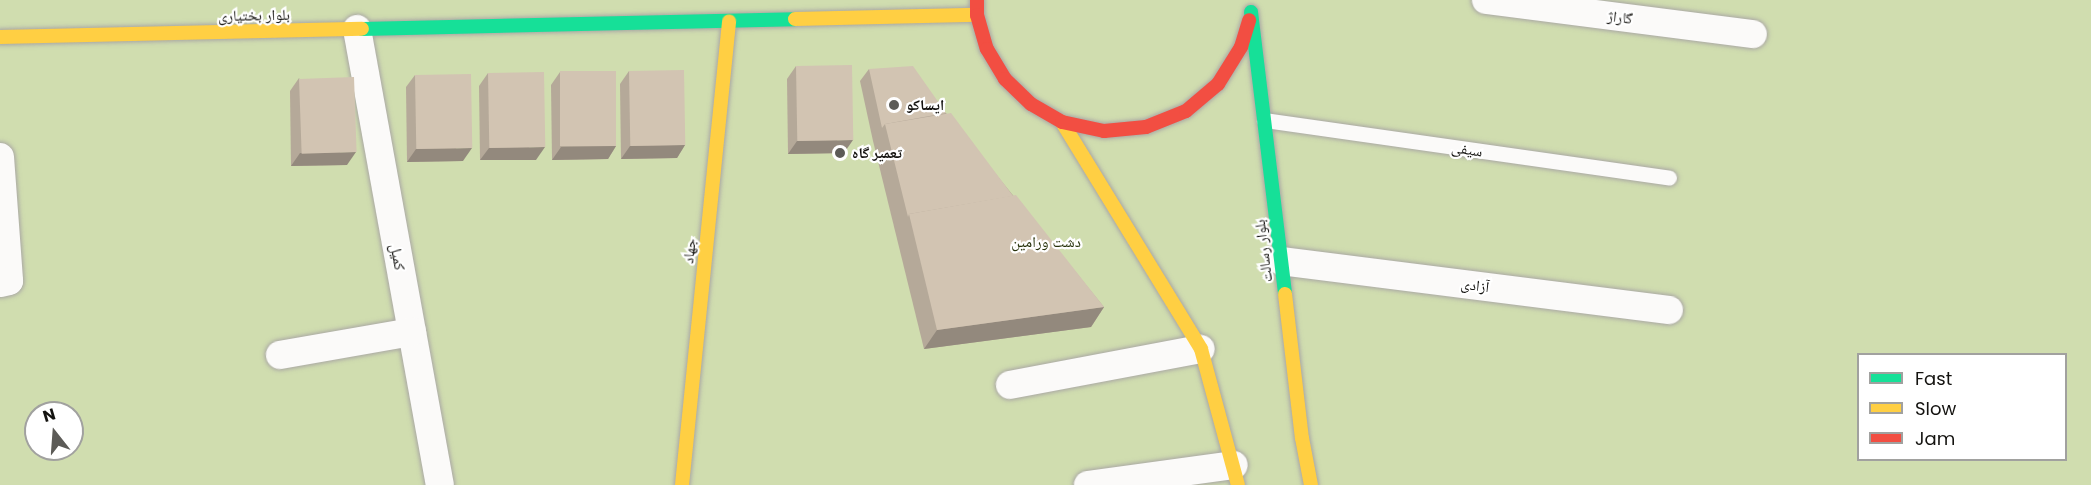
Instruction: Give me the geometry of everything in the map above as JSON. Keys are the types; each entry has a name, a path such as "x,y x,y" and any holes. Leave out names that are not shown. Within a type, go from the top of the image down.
{"main road":[{"path":"976,0 977,15 987,49 1005,79 1031,104 1062,122 1104,131 1146,128 1186,111 1218,84 1241,47 1251,6"},
{"name":"بلوار رسالت","path":"1251,6 1302,438 1311,485"},
{"name":"بلوار بختیاری","path":"0,38 977,15"},
{"name":"جهاد","path":"682,485 729,21"},
{"path":"1062,122 1201,349 1236,475"}],"street":[{"name":"گاراژ","path":"1486,0 1753,34"},
{"name":"کمیل","path":"357,29 440,485"},
{"path":"0,157 9,281 0,284"},
{"name":"آزادی","path":"1281,261 1670,310"},
{"path":"280,355 412,332"},
{"path":"1010,385 1201,349"},
{"path":"1088,485 1236,475"}],"lane":[{"name":"سیفی","path":"1264,120 1670,178"}],"green space":[{"name":"دشت ورامین","path":"0,0 2091,0 2091,485 0,485"}],"building":[{"path":"852,65 853,140 797,141 796,66"},
{"path":"913,66 946,113 885,124 882,128 869,69"},
{"path":"684,70 685,145 630,146 629,71"},
{"path":"560,71 616,71 616,146 560,146"},
{"path":"544,72 545,147 489,148 488,73"},
{"path":"471,74 472,148 416,149 415,75"},
{"path":"354,77 357,152 302,154 299,79"},
{"path":"951,113 1013,196 909,214 908,217 885,124"},
{"path":"1016,195 1104,307 937,330 909,214"}],"traffic: fast":[{"path":"1251,12 1285,294"},
{"path":"362,29 795,19"}],"traffic: slow":[{"path":"795,19 977,15"},
{"path":"682,485 729,21"},
{"path":"0,37 362,29"},
{"path":"1062,122 1201,349 1238,485"},
{"path":"1285,294 1302,438 1311,485"}],"traffic: jam":[{"path":"977,0 977,15 987,49 1005,79 1031,104 1062,122 1104,131 1146,127 1186,111 1218,84 1241,47 1249,20"}],"place":[{"name":"ایساکو","path":"894,105"},
{"name":"تعمیر گاه","path":"840,153"}]}
